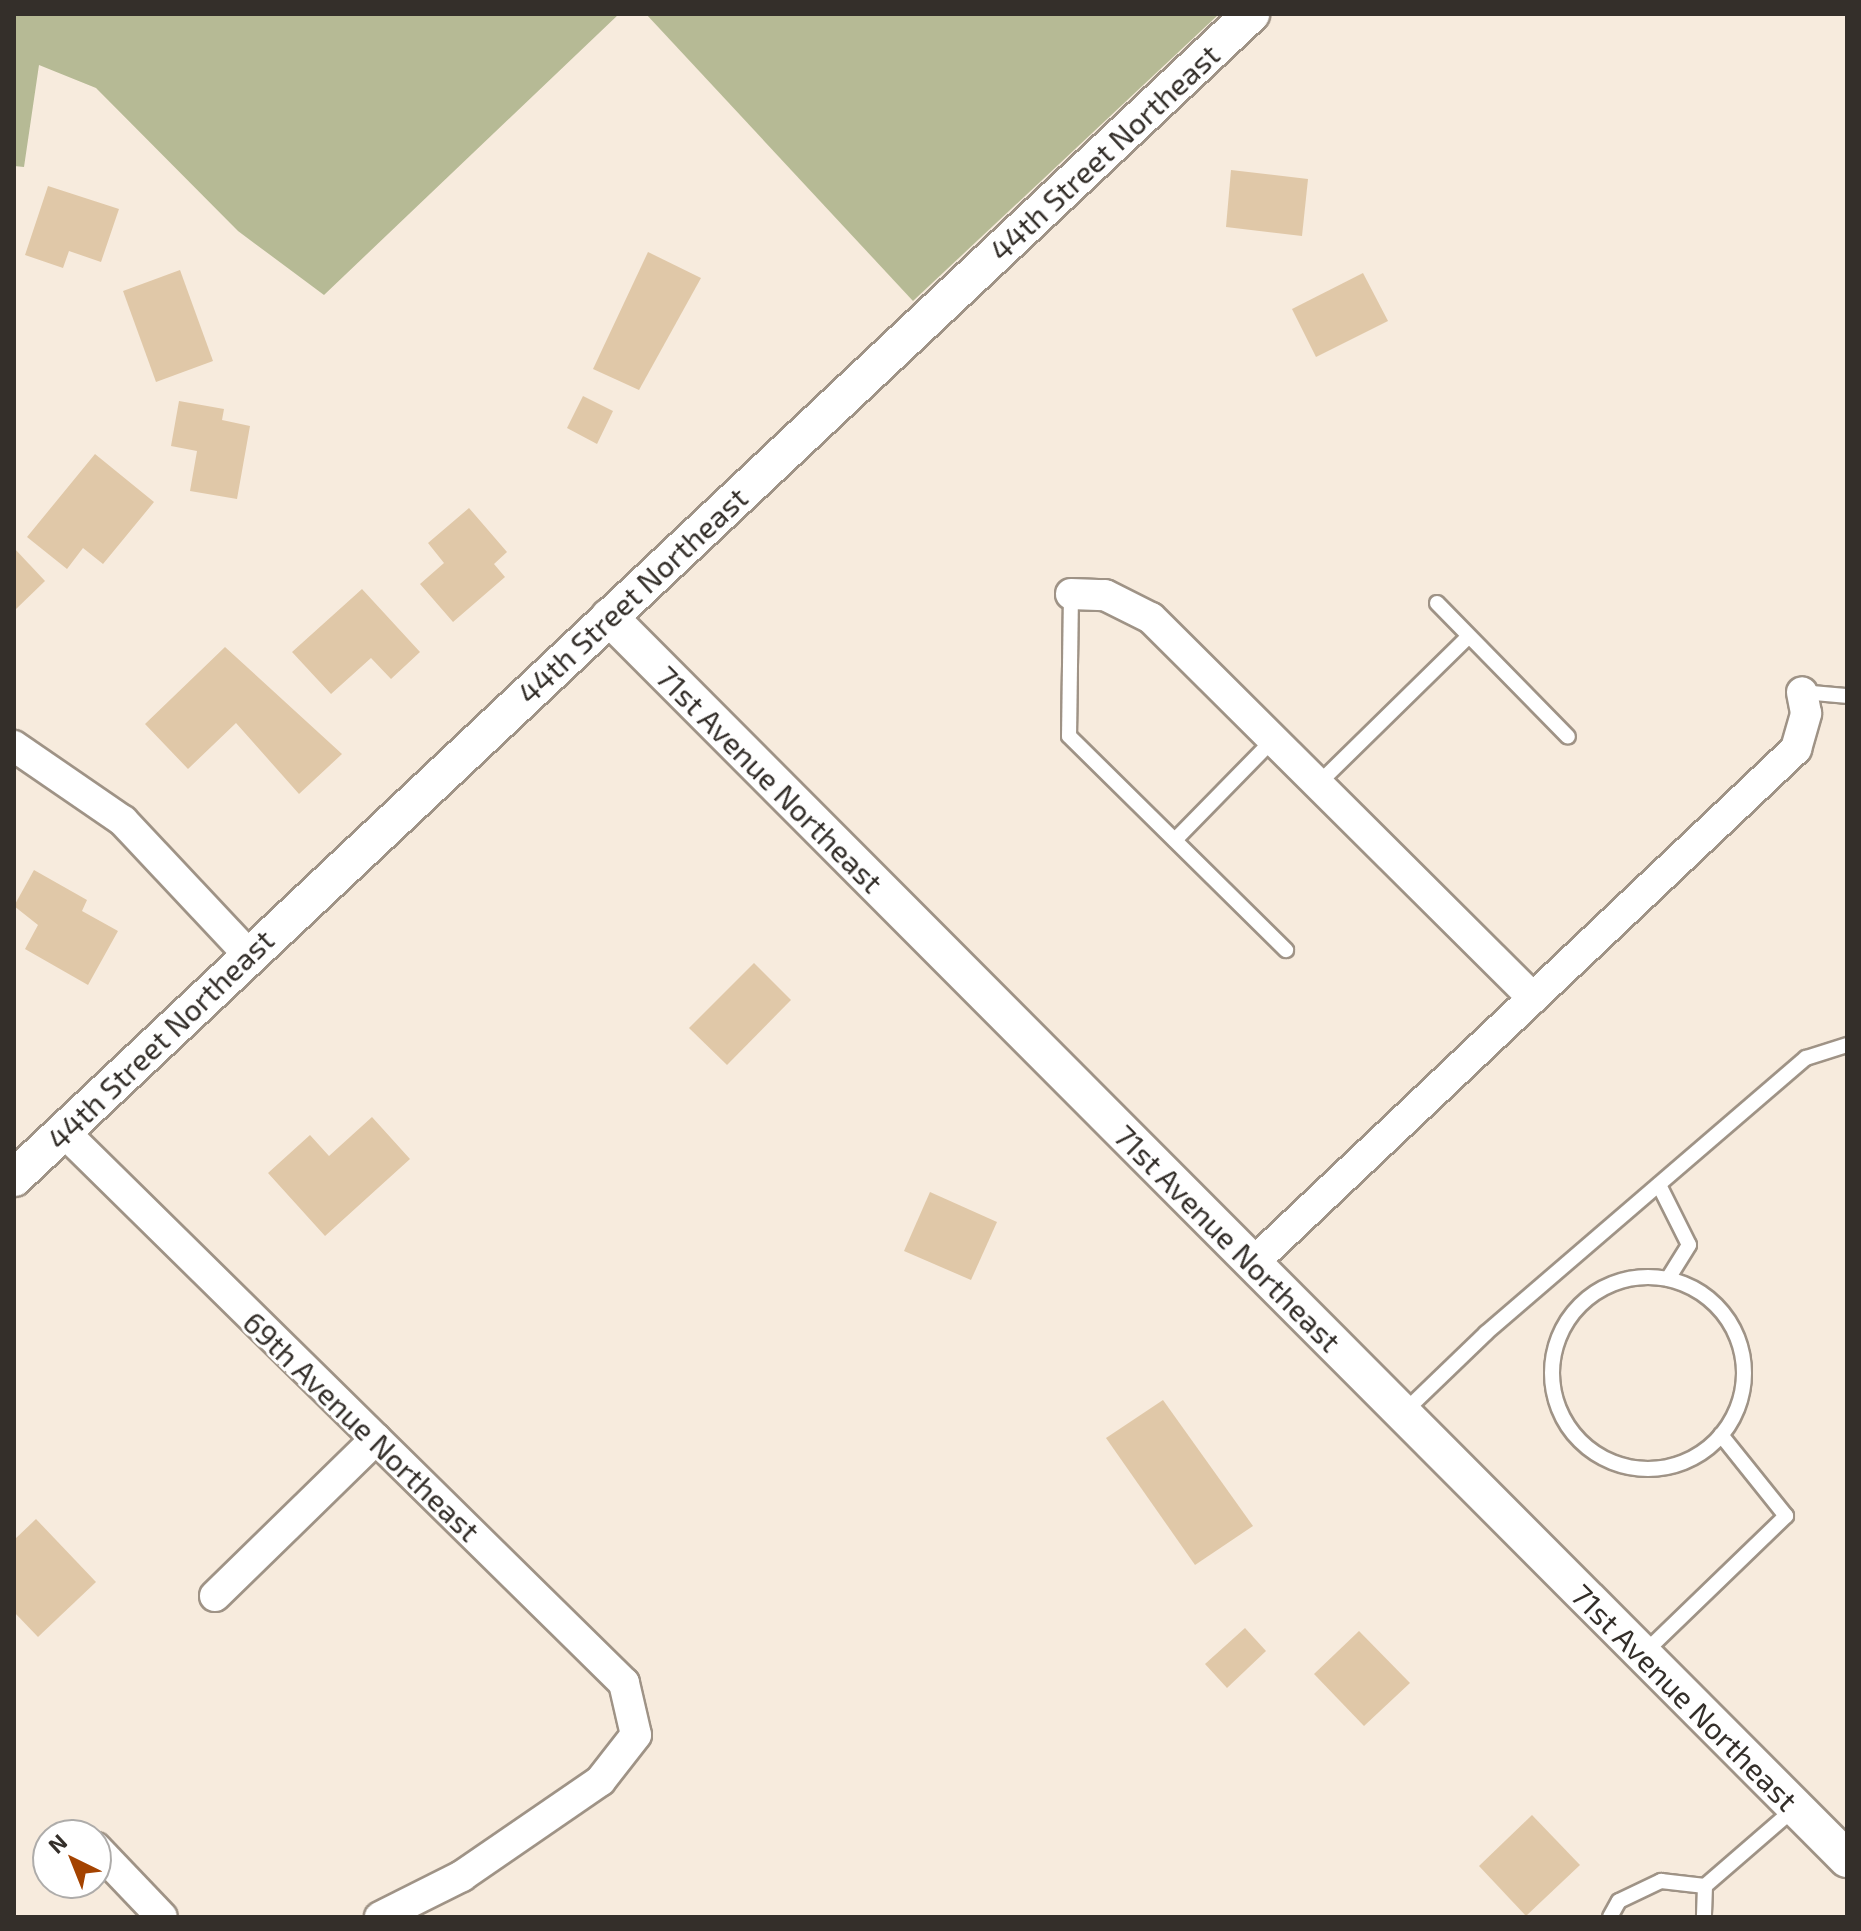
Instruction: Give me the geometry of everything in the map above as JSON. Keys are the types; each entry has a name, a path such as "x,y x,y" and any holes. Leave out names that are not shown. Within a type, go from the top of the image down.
{"street":[{"name":"44th Street Northeast","path":"14,1178 248,954 1251,14"},
{"path":"1071,594 1105,595 1151,618 1533,998"},
{"name":"71st Avenue Northeast","path":"609,617 1847,1859"},
{"path":"1253,1263 1796,749 1806,713 1802,692"},
{"path":"14,746 123,821 248,954"},
{"name":"69th Avenue Northeast","path":"63,1131 624,1683 636,1735 600,1781 462,1876 380,1917"},
{"path":"215,1596 376,1439"},
{"path":"112,1865 162,1917"}],"lane":[{"path":"1071,594 1069,736 1286,950"},
{"path":"1437,603 1568,737"},
{"path":"1318,784 1469,636"},
{"path":"1802,692 1847,696"},
{"path":"1175,840 1273,740"},
{"path":"1403,1413 1806,1058 1847,1045"},
{"path":"1659,1185 1689,1245 1668,1279"},
{"path":"1638,1277 1668,1279 1701,1292 1725,1314 1740,1343 1741,1397 1721,1435 1698,1456 1669,1468 1637,1469 1607,1460 1581,1443 1562,1418 1553,1388 1553,1357 1572,1315 1608,1285 1638,1277"},
{"path":"1643,1654 1786,1516 1721,1435"},
{"path":"1704,1917 1705,1886 1795,1807"},
{"path":"1610,1917 1637,1888 1661,1881 1705,1886"}],"green space":[{"path":"14,14 619,14 324,295 238,231 96,88 39,65 24,167 14,166"},
{"path":"646,14 1219,14 913,301"}],"building":[{"path":"1231,170 1308,179 1302,236 1226,227"},
{"path":"48,186 119,209 101,262 69,251 63,268 25,255"},
{"path":"648,252 701,278 639,390 593,369"},
{"path":"180,270 213,361 156,382 123,291"},
{"path":"1363,273 1388,321 1316,357 1292,309"},
{"path":"583,396 613,411 597,444 567,428"},
{"path":"179,401 224,409 222,420 250,426 237,499 190,491 197,451 171,446"},
{"path":"95,454 154,502 103,564 83,548 67,569 27,537"},
{"path":"469,508 507,552 494,564 505,577 453,622 420,584 444,563 428,543"},
{"path":"14,548 45,581 14,611"},
{"path":"362,589 420,652 391,679 371,658 331,694 292,652"},
{"path":"225,647 342,754 299,794 236,723 188,769 145,724"},
{"path":"34,870 87,900 82,911 118,931 88,985 25,949 38,925 14,906"},
{"path":"754,963 791,1000 727,1065 689,1028"},
{"path":"372,1117 410,1159 325,1236 268,1173 310,1135 329,1156"},
{"path":"930,1192 997,1222 971,1280 904,1251"},
{"path":"1163,1400 1253,1526 1195,1565 1106,1438"},
{"path":"36,1519 96,1582 38,1637 14,1612 14,1540"},
{"path":"1245,1628 1266,1651 1227,1688 1205,1664"},
{"path":"1359,1631 1410,1683 1364,1726 1314,1674"},
{"path":"1532,1815 1580,1865 1526,1916 1479,1866"}]}
